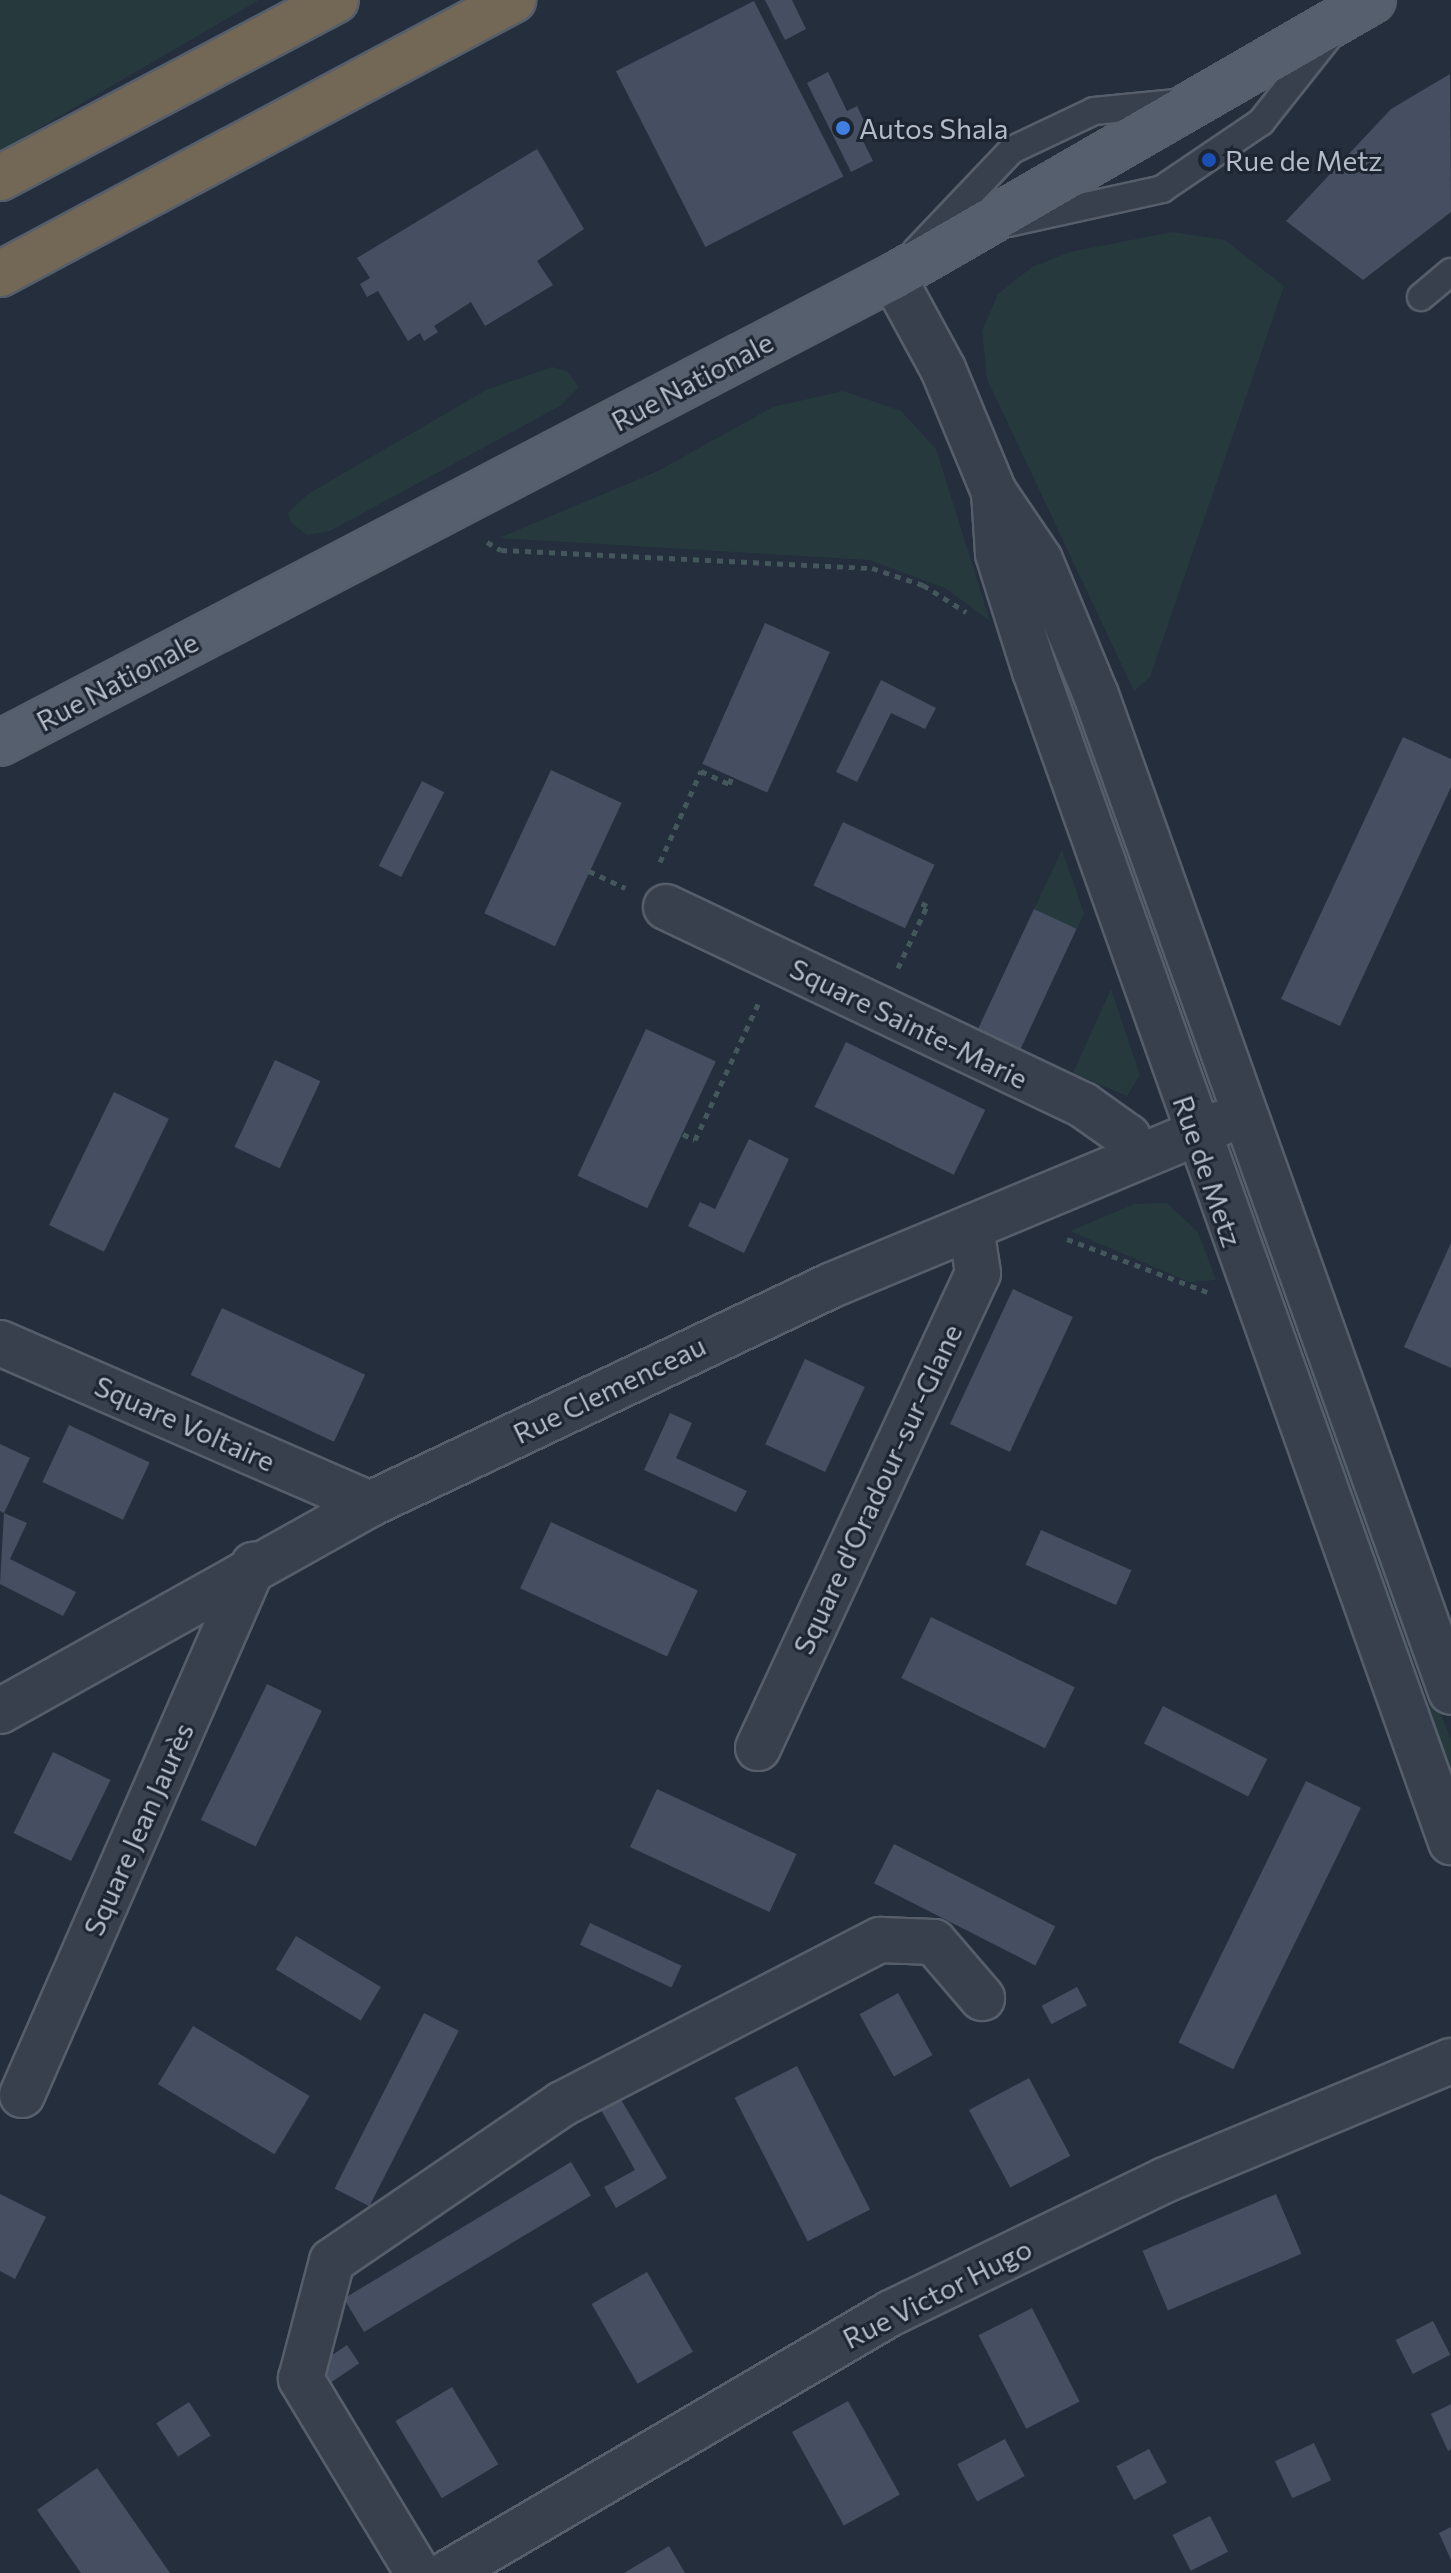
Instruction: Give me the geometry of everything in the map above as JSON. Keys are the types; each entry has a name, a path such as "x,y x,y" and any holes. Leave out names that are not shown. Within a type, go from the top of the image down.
{"highway":[{"path":"0,178 336,0"},
{"path":"0,274 513,0"}],"main road":[{"name":"Rue Nationale","path":"0,743 893,277 1359,8"}],"street":[{"name":"Rue de Metz","path":"893,277 943,369 994,492 1030,541 1054,592 1449,1687"},
{"name":"Rue de Metz","path":"994,492 998,554 1194,1134 1451,1842"},
{"name":"Square Sainte-Marie","path":"666,907 1083,1105 1128,1137 1134,1158"},
{"path":"1155,1018 1204,1002"},
{"name":"Rue Clemenceau","path":"0,1711 254,1564 370,1504 818,1291 1241,1114"},
{"name":"Square d'Oradour-sur-Glane","path":"758,1748 978,1273 971,1228"},
{"path":"1275,1359 1323,1341"},
{"name":"Square Voltaire","path":"0,1343 370,1504"},
{"name":"Square Jean Jaurès","path":"22,2095 254,1564"},
{"path":"1399,1698 1449,1687"},
{"path":"418,2573 301,2379 332,2261 562,2104 880,1940 934,1942 982,1998"},
{"name":"Rue Victor Hugo","path":"448,2573 891,2313 1165,2180 1451,2061"}],"lane":[{"path":"984,227 1162,189 1261,122 1359,8"},
{"path":"893,277 1012,150 1094,111 1199,101"},
{"path":"1421,297 1451,272"}],"path":[{"path":"484,538 501,550 872,568 923,585 970,616"},
{"path":"666,907 660,861 701,771 729,784 732,777"},
{"path":"880,1009 927,906 917,901"},
{"path":"683,1134 695,1140 778,961"},
{"path":"1059,1234 1197,1293 1223,1287"}],"green space":[{"path":"0,0 259,0 0,151"},
{"path":"1172,232 1225,240 1284,286 1150,677 1134,691 987,379 982,331 998,294 1032,267 1070,252"},
{"path":"552,367 567,371 579,387 560,406 330,531 307,535 291,523 288,513 308,494 488,389"},
{"path":"843,391 901,411 936,449 990,621 945,588 869,560 499,538 658,471 773,407"},
{"path":"1035,587 1176,980 1173,989 1023,592"},
{"path":"1062,850 1084,913 1077,929 1034,909"},
{"path":"1111,989 1140,1075 1127,1096 1073,1073"},
{"path":"1234,1167 1245,1174 1275,1255 1258,1262"},
{"path":"1167,1203 1198,1232 1216,1280 1189,1282 1070,1231 1134,1204"},
{"path":"1314,1370 1417,1654 1411,1662 1303,1375"},
{"path":"1428,1702 1438,1707 1451,1739 1451,1791"}],"building":[{"path":"765,0 792,0 806,29 785,40"},
{"path":"754,1 843,177 705,247 616,71"},
{"path":"828,72 847,111 857,106 868,129 859,133 873,161 851,172 807,83"},
{"path":"1450,74 1451,212 1363,280 1286,221 1391,109"},
{"path":"537,149 584,229 537,261 553,285 485,326 471,302 434,326 438,332 424,341 420,333 408,341 378,291 367,297 360,284 370,278 357,258"},
{"path":"765,623 830,652 767,793 702,764"},
{"path":"881,680 936,708 925,729 891,713 857,782 836,772"},
{"path":"1403,737 1451,759 1451,787 1340,1026 1281,999"},
{"path":"551,770 622,803 555,946 484,913"},
{"path":"422,781 444,792 401,877 379,866"},
{"path":"843,822 935,865 905,928 813,885"},
{"path":"1034,909 1077,929 1019,1052 977,1032"},
{"path":"646,1029 716,1062 647,1208 578,1176"},
{"path":"846,1042 985,1110 954,1175 814,1107"},
{"path":"275,1060 320,1081 280,1168 234,1147"},
{"path":"114,1092 169,1119 104,1252 49,1225"},
{"path":"749,1139 789,1159 744,1253 688,1226 700,1202 715,1209"},
{"path":"1451,1243 1451,1368 1404,1347"},
{"path":"1013,1289 1073,1317 1010,1452 950,1424"},
{"path":"222,1308 365,1375 334,1442 191,1375"},
{"path":"805,1359 865,1387 825,1472 765,1444"},
{"path":"670,1413 692,1423 676,1458 747,1491 736,1512 644,1470"},
{"path":"69,1425 150,1463 123,1520 42,1482"},
{"path":"0,1444 30,1458 4,1513 0,1511"},
{"path":"4,1513 27,1523 10,1559 76,1592 63,1616 0,1584"},
{"path":"551,1522 698,1590 667,1657 520,1588"},
{"path":"1041,1530 1131,1570 1116,1605 1026,1565"},
{"path":"931,1617 1075,1687 1045,1748 901,1678"},
{"path":"267,1684 322,1711 256,1846 201,1820"},
{"path":"1163,1706 1267,1759 1248,1797 1144,1743"},
{"path":"53,1752 111,1780 71,1861 14,1833"},
{"path":"1306,1781 1361,1808 1233,2069 1178,2043"},
{"path":"657,1789 797,1854 770,1912 630,1847"},
{"path":"894,1844 1055,1926 1035,1965 874,1883"},
{"path":"590,1923 682,1966 671,1987 580,1945"},
{"path":"296,1936 381,1987 361,2020 276,1969"},
{"path":"1077,1987 1087,2006 1052,2024 1042,2006"},
{"path":"898,1993 932,2055 894,2076 860,2014"},
{"path":"424,2013 459,2031 369,2206 335,2189"},
{"path":"193,2026 310,2096 275,2154 158,2084"},
{"path":"797,2066 870,2209 808,2241 735,2098"},
{"path":"1029,2078 1070,2156 1010,2188 969,2110"},
{"path":"619,2096 667,2178 616,2208 604,2187 635,2170 600,2108"},
{"path":"571,2162 591,2195 364,2332 344,2298"},
{"path":"0,2194 46,2217 15,2279 0,2271"},
{"path":"1276,2194 1301,2254 1168,2310 1143,2251"},
{"path":"647,2272 693,2352 638,2384 592,2304"},
{"path":"1032,2308 1080,2402 1026,2429 979,2335"},
{"path":"1433,2321 1450,2355 1413,2374 1396,2340"},
{"path":"347,2345 359,2363 325,2386 313,2368"},
{"path":"452,2387 498,2464 442,2498 395,2421"},
{"path":"848,2401 900,2495 844,2526 792,2432"},
{"path":"189,2402 211,2436 178,2457 156,2423"},
{"path":"1451,2404 1451,2449 1448,2451 1431,2414"},
{"path":"1005,2439 1025,2476 977,2501 957,2464"},
{"path":"1314,2443 1331,2480 1292,2498 1275,2461"},
{"path":"1149,2449 1167,2483 1134,2500 1116,2466"},
{"path":"97,2468 170,2573 81,2573 37,2510"},
{"path":"1210,2516 1228,2552 1191,2571 1173,2535"},
{"path":"1451,2527 1451,2560 1439,2533"},
{"path":"669,2546 685,2573 624,2573"}],"place":[{"name":"Autos Shala","path":"843,128"},
{"name":"Rue de Metz","path":"1209,160"}]}
